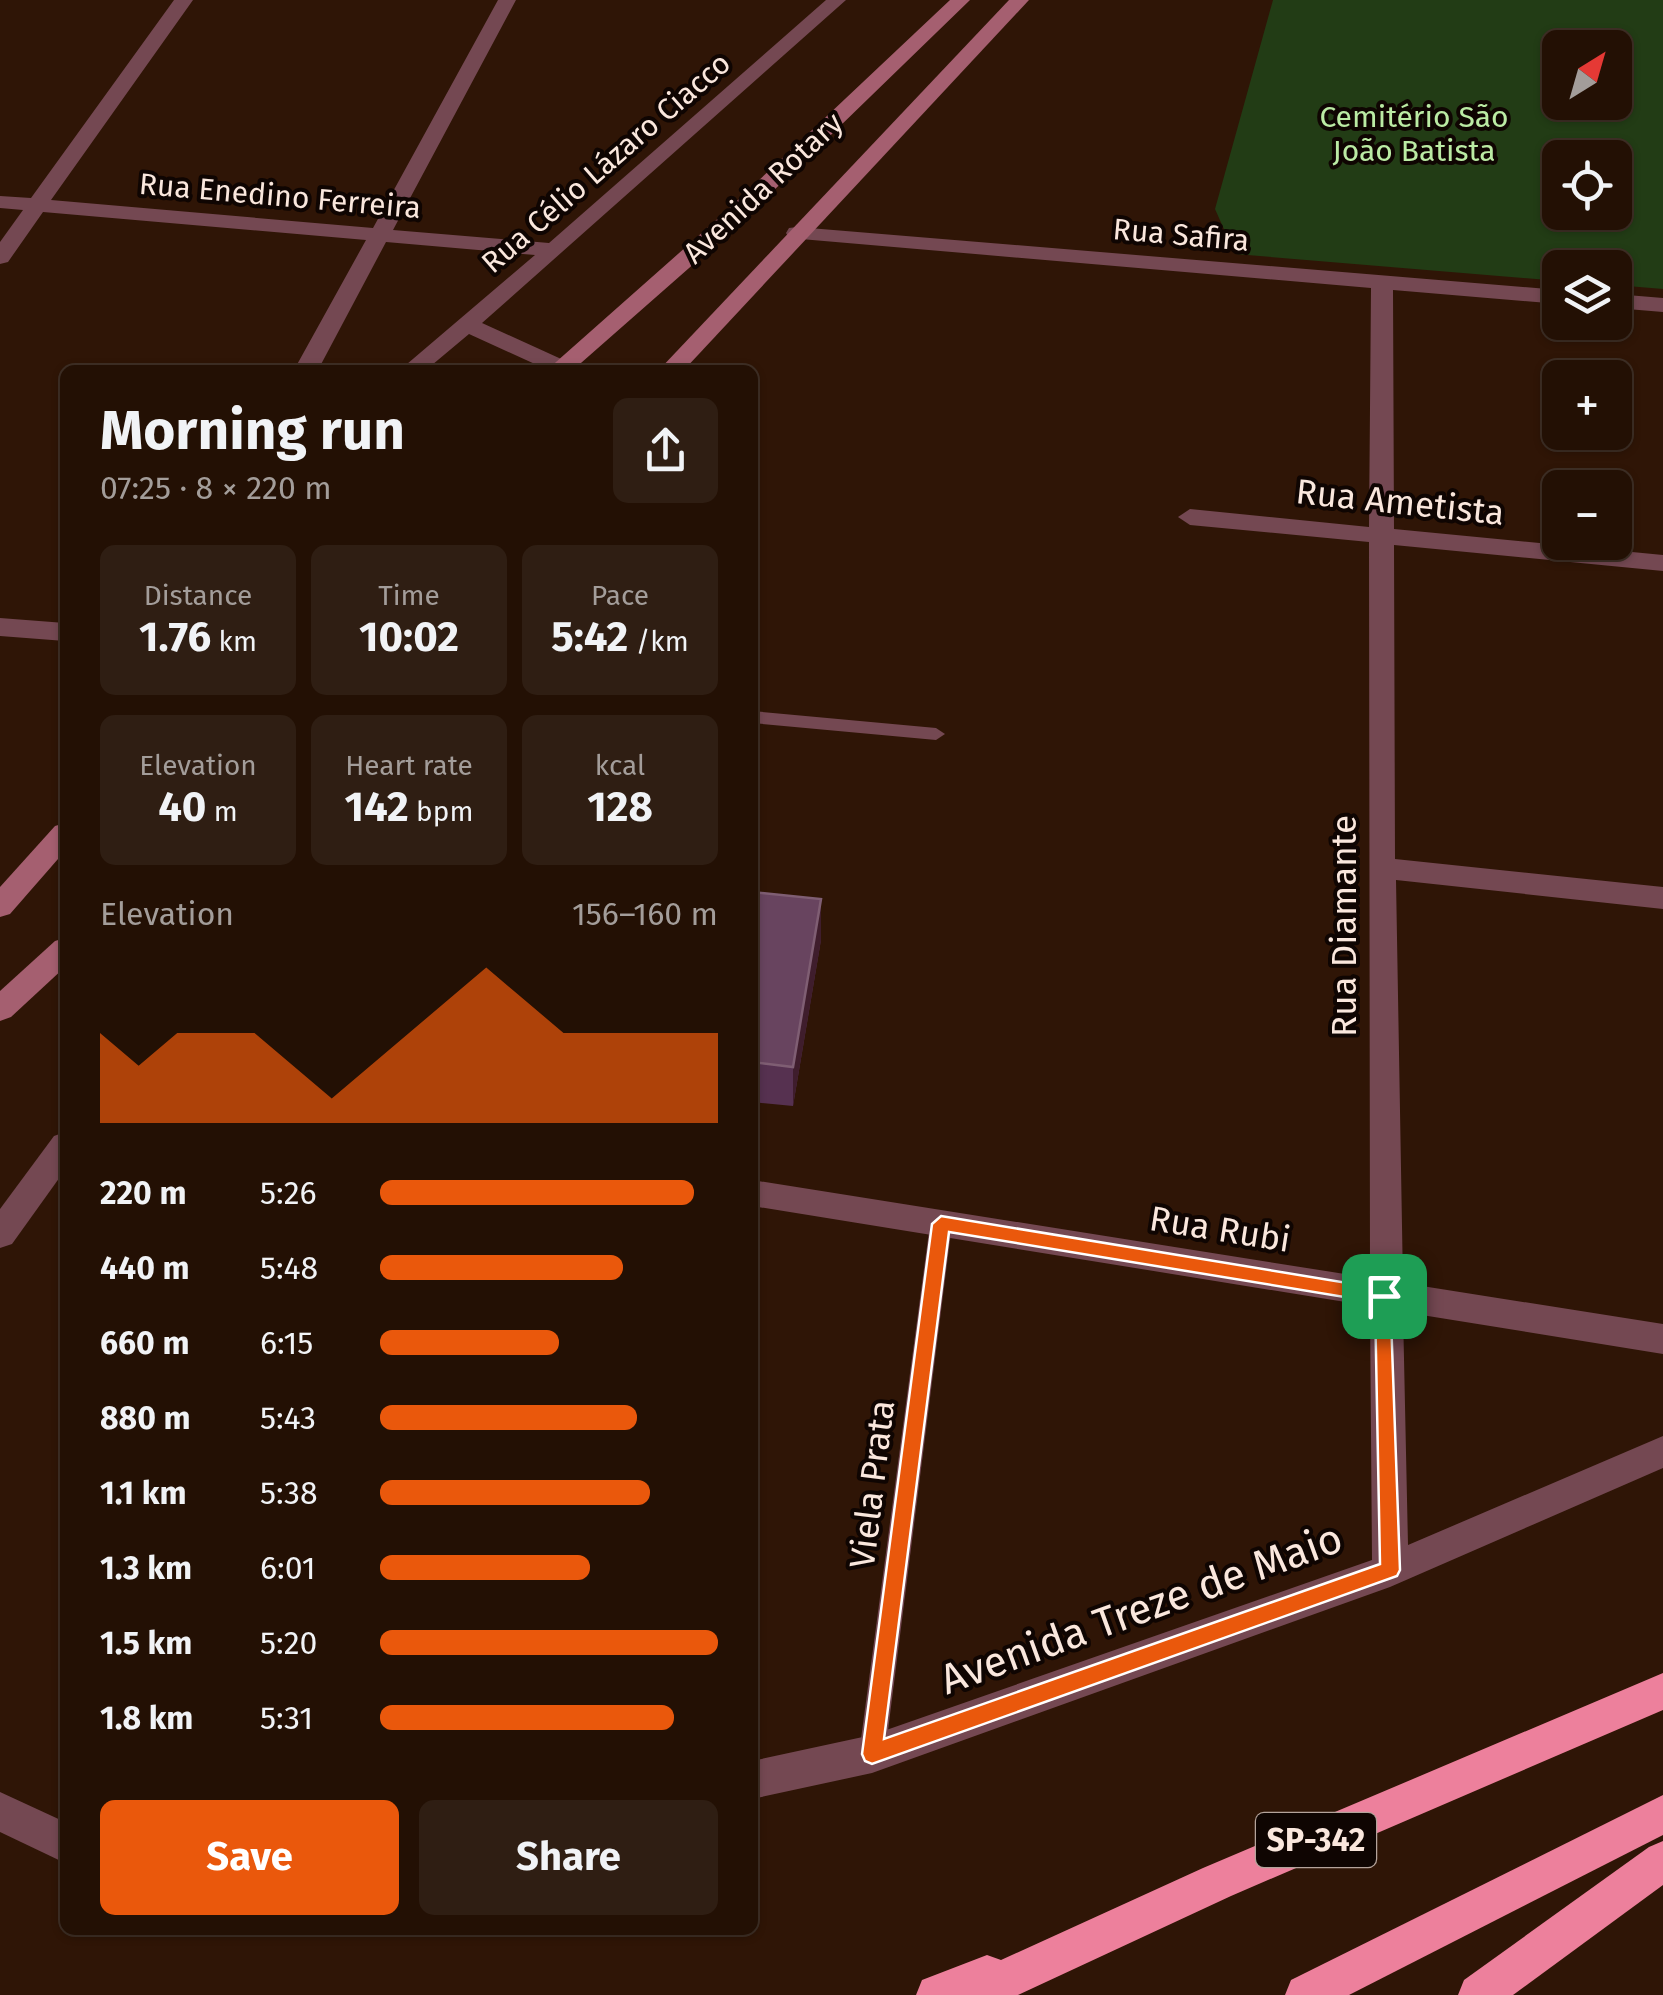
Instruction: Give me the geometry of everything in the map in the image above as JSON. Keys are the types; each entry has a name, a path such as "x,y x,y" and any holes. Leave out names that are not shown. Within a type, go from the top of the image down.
{"highway":[{"path":"1546,1744 1663,1674"},
{"name":"SP-342","path":"972,1995 1217,1882 1663,1691"},
{"path":"1306,1995 1663,1814"},
{"path":"1479,1995 1663,1861"},
{"path":"936,1995 1217,1882"}],"main road":[{"name":"Avenida Rotary","path":"565,365 730,220 961,0"},
{"name":"Avenida Rotary","path":"675,365 1020,0"},
{"path":"0,906 60,840"},
{"path":"0,1010 60,953"}],"street":[{"path":"0,257 184,0"},
{"path":"309,365 507,0"},
{"name":"Rua Célio Lázaro Ciacco","path":"418,365 838,0"},
{"name":"Rua Enedino Ferreira","path":"0,202 554,250"},
{"name":"Rua Safira","path":"798,233 1542,295"},
{"name":"Rua Diamante","path":"1382,282 1381,868 1390,1570"},
{"path":"1632,303 1663,306"},
{"path":"466,324 552,365"},
{"name":"Rua Ametista","path":"1190,517 1663,563"},
{"path":"0,627 60,632"},
{"path":"1381,868 1663,898"},
{"path":"0,1234 60,1152"},
{"name":"Rua Rubi","path":"758,1195 1663,1339"},
{"name":"Avenida Treze de Maio","path":"758,1779 872,1754 1390,1570 1663,1452"},
{"path":"0,1811 60,1841"}],"lane":[{"path":"758,718 936,734"},
{"name":"Viela Prata","path":"872,1754 941,1224"}],"green space":[{"name":"Cemitério São João Batista","path":"1273,0 1663,0 1663,289 1632,286 1632,250 1542,250 1542,280 1235,254 1215,209"}],"building":[{"path":"758,893 821,899 793,1067 758,1063"}],"route":[{"path":"941,1224 1384,1296 1390,1570 872,1754 941,1224"}]}
